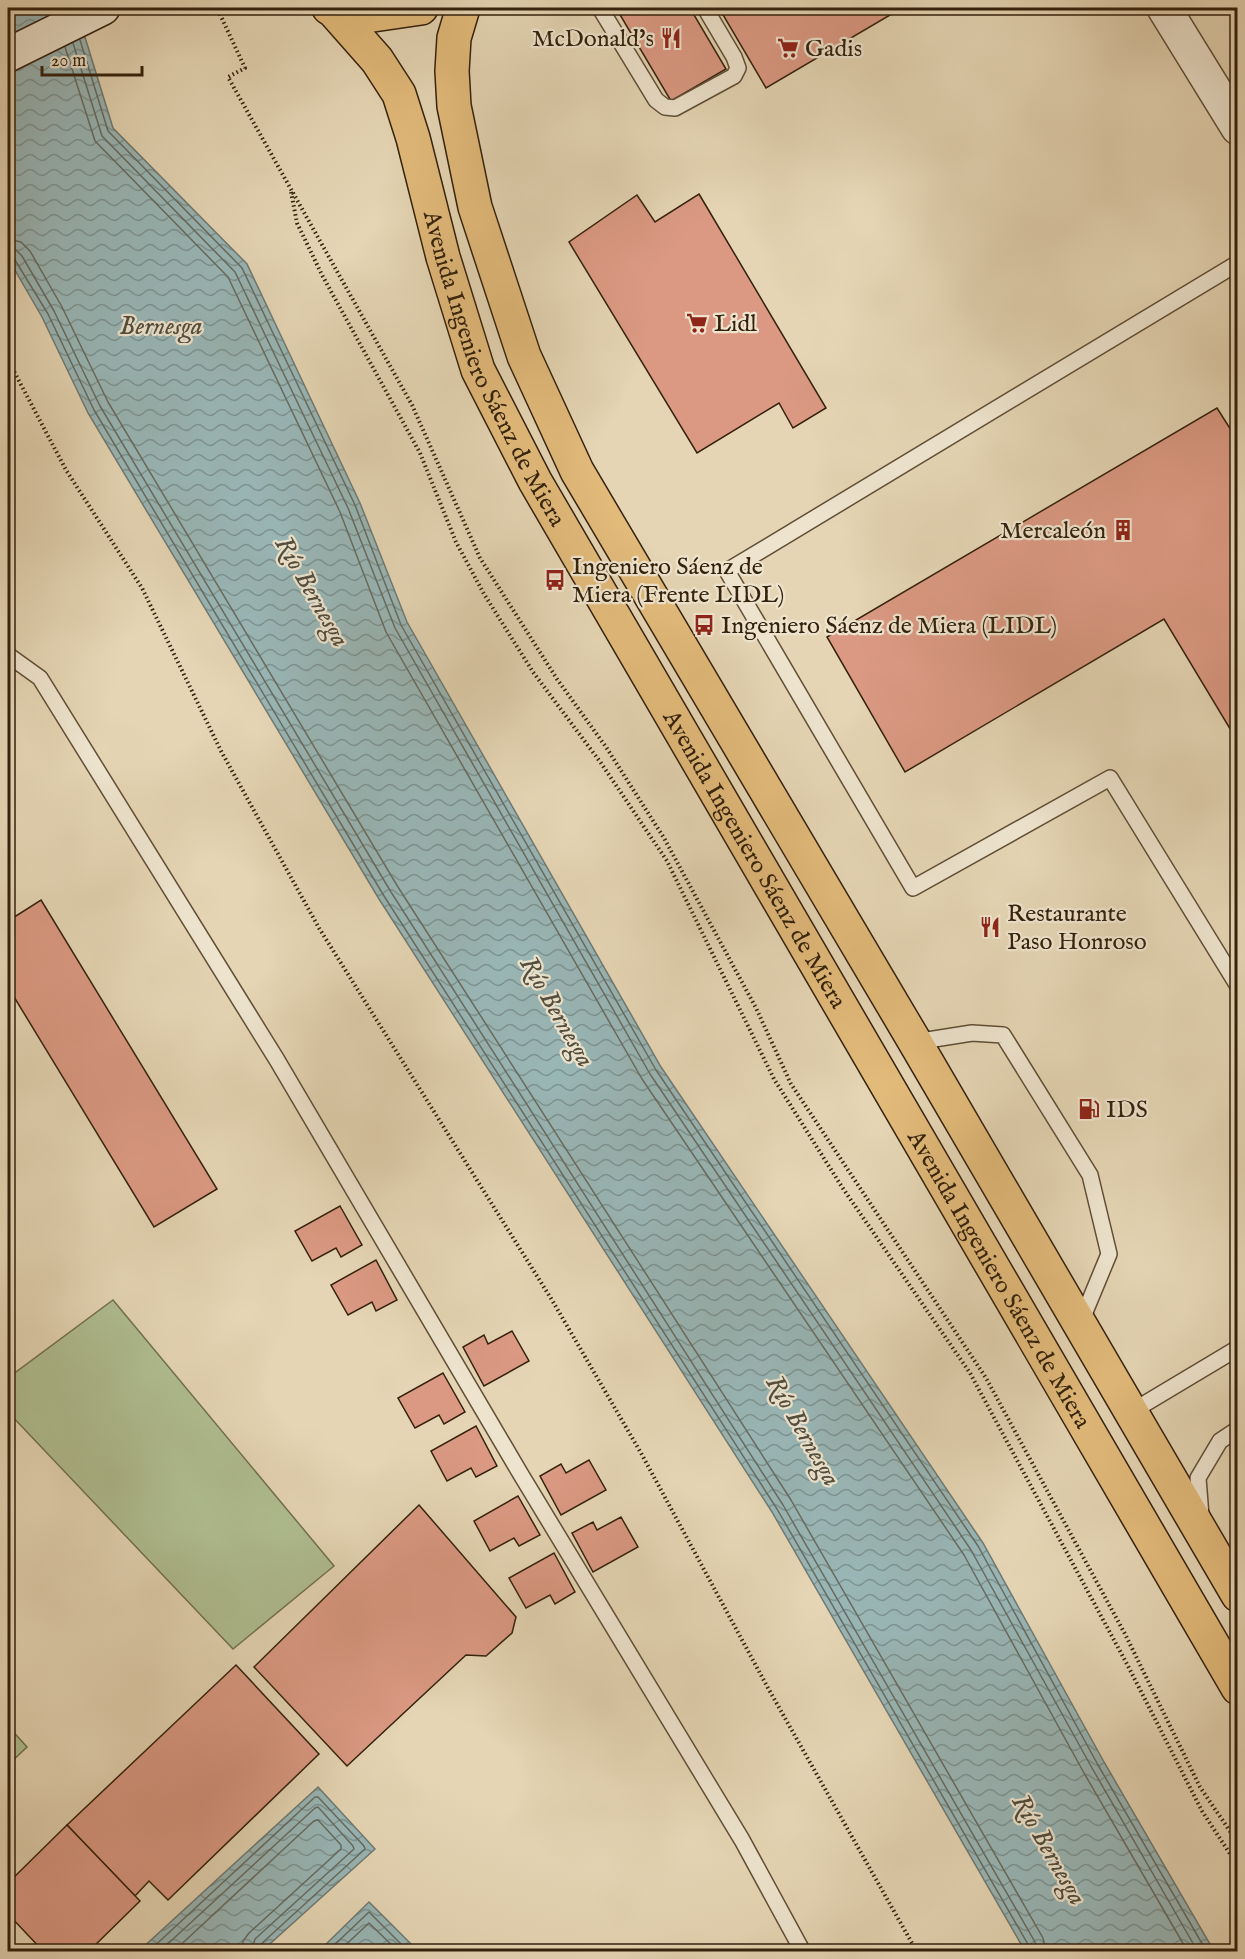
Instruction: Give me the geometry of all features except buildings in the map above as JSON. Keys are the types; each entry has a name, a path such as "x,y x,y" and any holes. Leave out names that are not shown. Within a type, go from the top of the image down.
{"main road":[{"path":"331,8 373,15 421,8"},
{"name":"Avenida Ingeniero Sáenz de Miera","path":"331,8 377,60 399,94 413,138 443,256 478,370 535,481 628,645 1238,1688"},
{"name":"Avenida Ingeniero Sáenz de Miera","path":"463,8 454,38 452,71 454,106 475,207 528,366 577,471 915,1042 1238,1595"}],"street":[{"path":"8,55 103,8"},
{"path":"1164,8 1238,128"}],"lane":[{"path":"600,8 656,100 665,107 675,108 734,76 738,68 705,8"},
{"path":"1238,263 727,571 913,888 1110,778 1238,986"},
{"path":"8,655 40,678 271,1050 514,1463 742,1840 803,1952"},
{"path":"915,1042 972,1033 1003,1035 1090,1175 1109,1254 1080,1324"},
{"path":"1131,1412 1238,1348"},
{"path":"1202,1534 1198,1478 1220,1441 1238,1430"}],"path":[{"path":"214,8 218,10 245,68 228,77 412,405 480,558 557,679 606,747 664,838 756,1008 791,1084 986,1378 1125,1634 1200,1787 1238,1843"},
{"path":"290,188 297,223 307,244 420,453 456,542 484,594 534,672 601,763 667,861 774,1079 854,1204 970,1373 1128,1666 1202,1811 1238,1866"},
{"path":"8,360 66,470 142,588 221,752 319,928 552,1300 640,1453 917,1952"}],"green space":[{"path":"113,1300 334,1566 233,1649 8,1412 8,1378"},
{"path":"8,1726 27,1747 8,1765"}],"water":[{"name":"Bernesga","path":"8,8 76,8 113,128 247,264 360,503 407,622 661,1067 983,1543 1104,1762 1214,1951 1025,1951 772,1512 379,899 88,413 42,317 8,258"},
{"path":"318,1787 375,1849 262,1951 139,1951"},
{"path":"369,1902 418,1951 319,1951"}],"place":[{"name":"McDonald's","path":"671,38"},
{"name":"Gadis","path":"788,48"},
{"name":"Lidl","path":"697,323"},
{"name":"Mercaleón","path":"1123,530"},
{"name":"Ingeniero Sáenz de Miera (Frente LIDL)","path":"555,580"},
{"name":"Ingeniero Sáenz de Miera (LIDL)","path":"704,625"},
{"name":"Restaurante Paso Honroso","path":"990,927"},
{"name":"IDS","path":"1089,1109"}],"water label":[{"name":"Río Bernesga","path":"313,591"},
{"name":"Río Bernesga","path":"558,1011"},
{"name":"Río Bernesga","path":"804,1430"},
{"name":"Río Bernesga","path":"1050,1849"}]}
